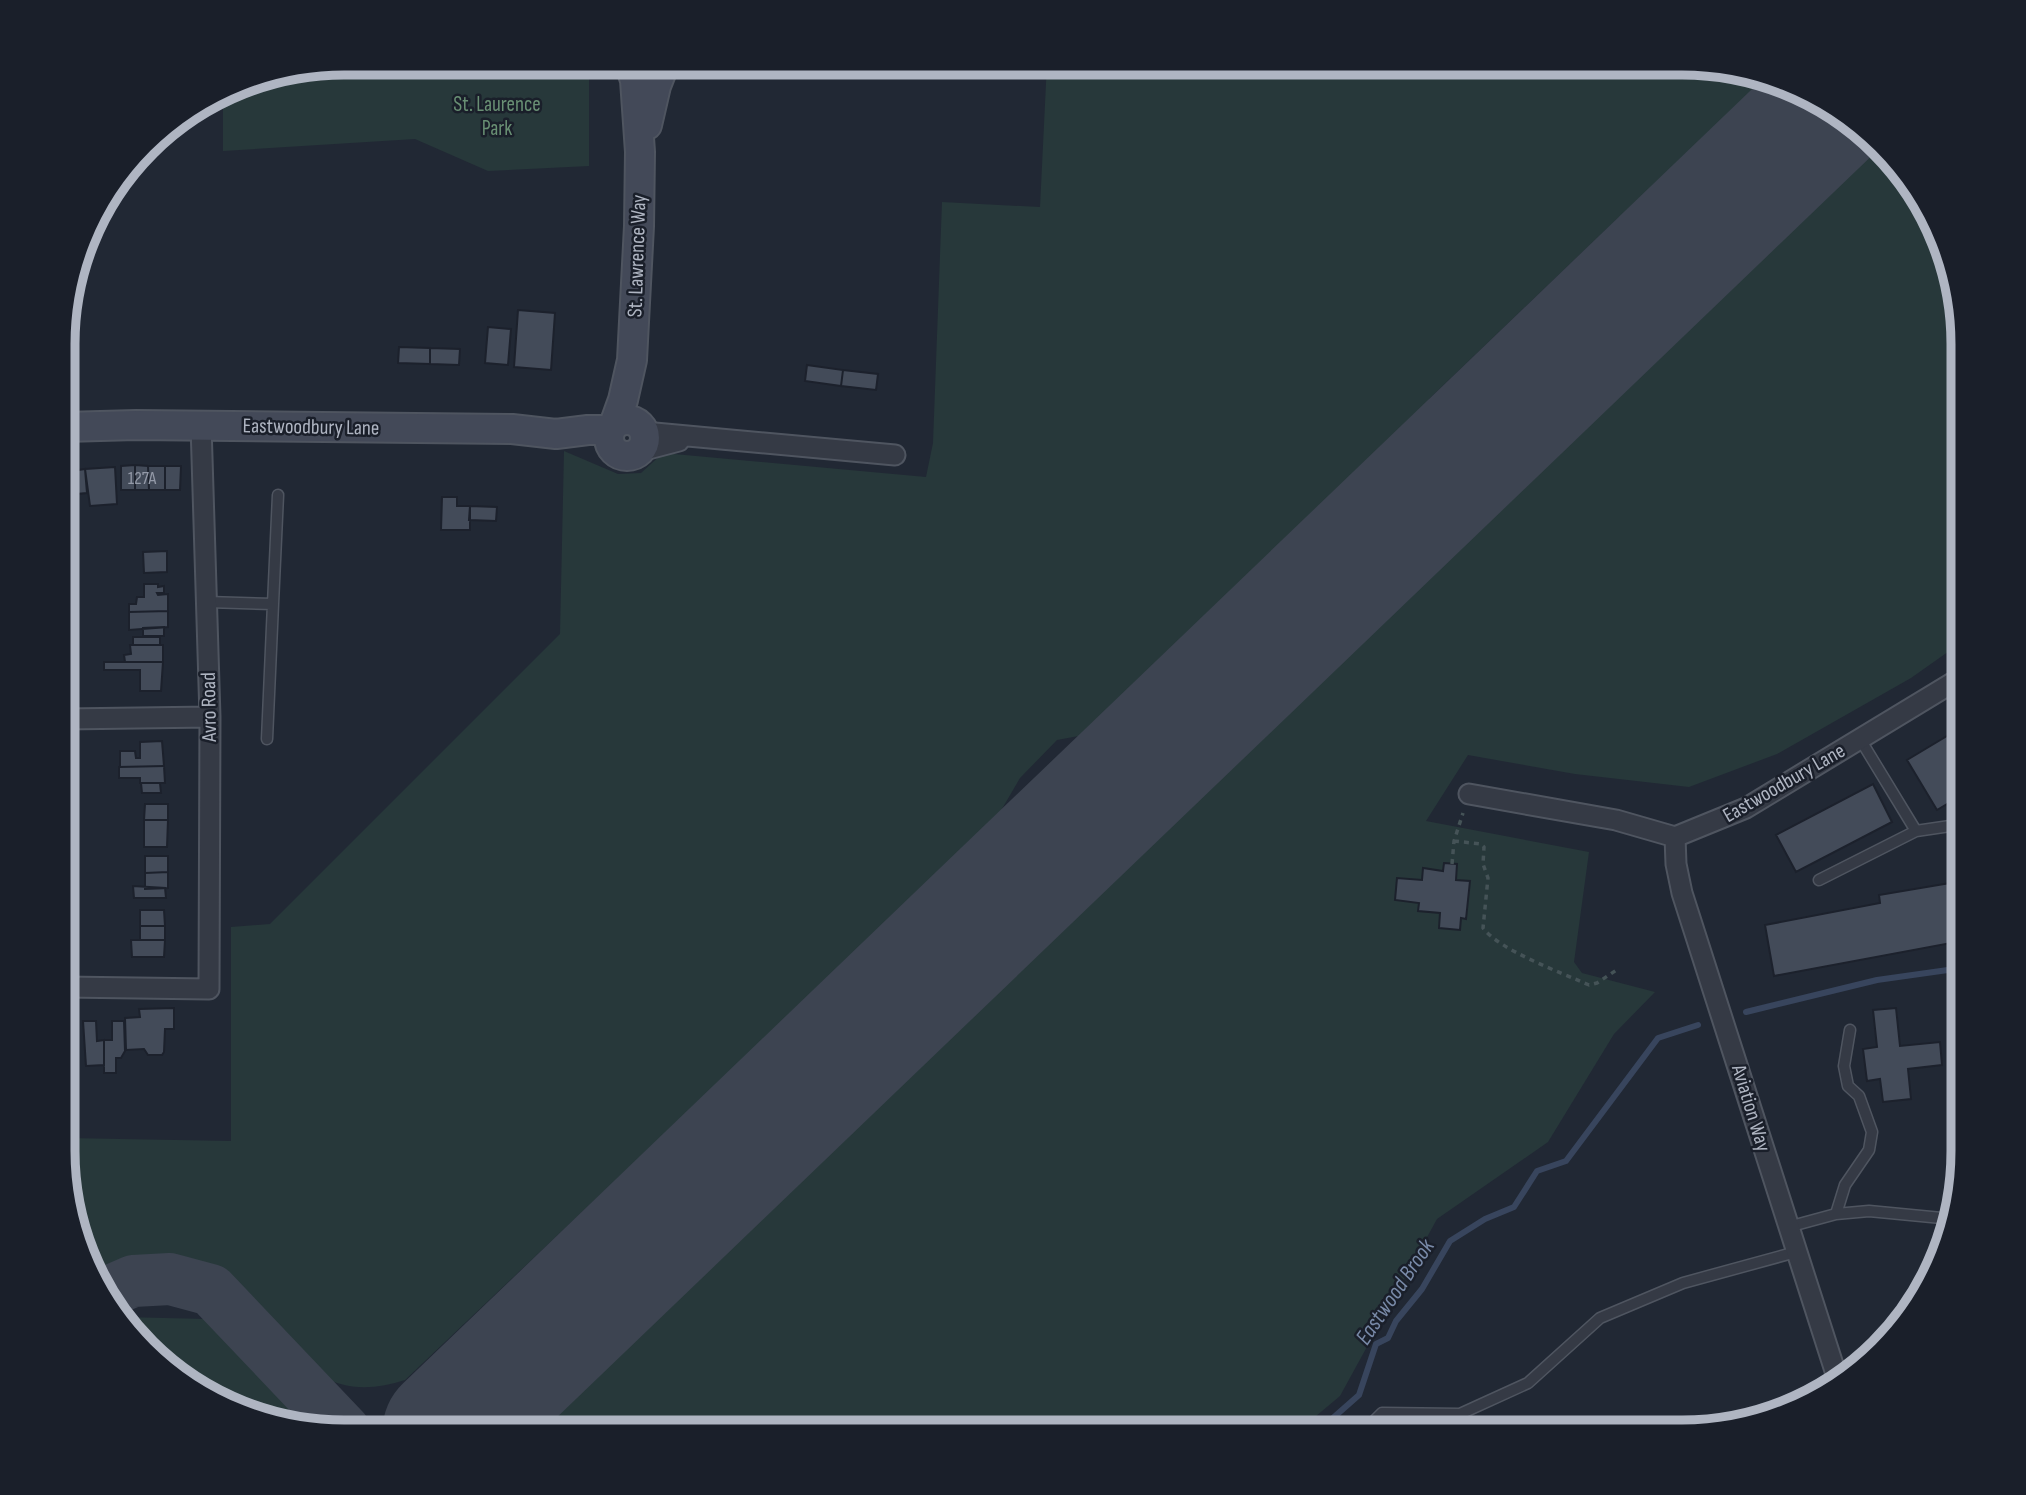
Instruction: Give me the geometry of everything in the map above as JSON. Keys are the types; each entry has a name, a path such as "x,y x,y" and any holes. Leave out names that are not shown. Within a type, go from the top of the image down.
{"street":[{"name":"St. Lawrence Way","path":"626,435 623,400 632,360 640,152 633,75"},
{"name":"St. Lawrence Way","path":"640,152 661,75"},
{"name":"Eastwoodbury Lane","path":"75,427 201,425 512,429 556,434 587,448 626,435 704,438 895,455"},
{"name":"Avro Road","path":"75,987 209,989 210,717 201,425"},
{"name":"Eastwoodbury Lane","path":"1675,837 1746,808 1951,684"},
{"path":"75,719 210,717"},
{"path":"1469,794 1616,820 1675,837"},
{"name":"Aviation Way","path":"1675,837 1676,864 1682,893 1699,938 1788,1227 1836,1371"}],"lane":[{"path":"267,738 278,495"},
{"path":"207,602 273,604"},
{"path":"1860,740 1916,831"},
{"path":"1819,880 1916,831 1951,826"},
{"path":"1836,1214 1845,1185 1870,1150 1872,1132 1859,1096 1848,1086 1844,1066 1850,1030"},
{"path":"1788,1227 1836,1214 1869,1211 1942,1218"},
{"path":"1375,1420 1382,1413 1460,1414 1528,1382 1600,1318 1683,1283 1796,1252"}],"path":[{"path":"1452,864 1454,841 1469,794"},
{"path":"1454,841 1480,844 1484,847 1483,864 1488,878 1483,929 1488,936 1589,985 1597,983 1618,968"}],"green space":[{"name":"St. Laurence Park","path":"344,75 589,75 589,166 488,171 415,139 223,151 223,104 292,80"},
{"path":"1046,75 1682,75 1734,80 1755,86 1750,104 1625,223 1619,217 1429,399 1437,407 1084,735 1057,740 1020,778 996,819 405,1380 383,1386 360,1387 328,1380 304,1362 222,1278 202,1265 180,1257 156,1254 127,1259 102,1268 80,1203 75,1138 231,1141 231,927 270,924 560,634 564,451 618,474 641,473 663,453 926,477 933,443 942,202 1040,207"},
{"path":"1850,135 1895,180 1923,225 1946,292 1951,344 1951,650 1911,678 1777,754 1689,787 1575,774 1468,755 1426,821 1589,852 1574,962 1582,973 1655,992 1614,1034 1548,1142 1437,1219 1340,1396 1311,1420 527,1420 1102,869 1130,857 1177,799 1413,566 1693,300 1686,292"},
{"path":"133,1317 206,1319 289,1409 291,1415 241,1399 210,1384 167,1353"}],"building":[{"path":"518,310 555,313 551,370 514,367"},
{"path":"488,327 511,329 508,365 485,363"},
{"path":"399,347 430,348 430,364 398,363"},
{"path":"430,348 460,349 459,365 430,364"},
{"path":"807,365 843,370 841,386 805,381"},
{"path":"843,370 878,374 876,390 841,386"},
{"path":"135,465 148,466 149,490 135,490"},
{"path":"135,465 135,490 121,490 121,466"},
{"path":"148,466 165,466 165,490 149,490"},
{"path":"165,466 181,466 180,490 165,490"},
{"path":"75,467 78,467 78,470 85,469 87,493 77,494 75,497"},
{"path":"115,467 117,504 90,506 85,469"},
{"path":"442,497 457,497 457,506 470,506 470,530 441,530"},
{"path":"470,506 497,507 496,521 469,520"},
{"path":"167,551 167,572 144,573 143,552"},
{"path":"144,584 164,586 164,593 157,593 168,594 168,611 129,612 129,604 136,604 137,597 144,597"},
{"path":"168,611 168,627 129,630 129,612"},
{"path":"164,627 164,636 143,636 143,628"},
{"path":"133,637 160,637 160,645 133,645"},
{"path":"130,645 163,645 163,662 125,662 124,655 131,654"},
{"path":"104,662 163,662 161,691 140,691 140,670 104,670"},
{"path":"1951,734 1951,802 1937,810 1907,760"},
{"path":"162,741 164,766 120,767 120,751 135,751 136,758 140,758 140,742"},
{"path":"164,766 165,783 140,783 140,778 119,778 119,767"},
{"path":"141,783 160,783 161,793 142,793"},
{"path":"1873,784 1892,822 1796,872 1776,835"},
{"path":"145,804 168,804 168,820 144,820"},
{"path":"144,820 168,820 167,847 144,847"},
{"path":"145,856 168,856 168,872 145,873"},
{"path":"1444,863 1457,864 1456,880 1470,881 1466,919 1461,918 1460,930 1439,928 1440,913 1418,911 1419,903 1395,900 1397,878 1422,880 1423,868 1443,871"},
{"path":"168,872 168,888 145,889 145,873"},
{"path":"1951,883 1951,943 1774,976 1765,925 1880,903 1879,895"},
{"path":"133,886 165,888 166,898 134,898"},
{"path":"140,910 164,910 165,926 140,926"},
{"path":"140,926 165,926 165,940 140,940"},
{"path":"131,940 165,940 164,957 132,957"},
{"path":"174,1008 174,1029 165,1029 162,1055 148,1055 144,1049 126,1050 125,1018 140,1017 139,1009"},
{"path":"1896,1008 1900,1046 1940,1042 1942,1065 1908,1069 1911,1099 1883,1102 1880,1079 1867,1081 1863,1049 1877,1047 1873,1010"},
{"path":"75,1019 78,1019 75,1053"},
{"path":"83,1021 96,1021 97,1041 104,1040 104,1065 86,1066"},
{"path":"112,1021 124,1021 125,1051 121,1058 116,1058 116,1073 104,1073 104,1040 112,1040"}],"waterway":[{"name":"Eastwood Brook","path":"1746,1012 1877,980 1951,970"},
{"name":"Eastwood Brook","path":"1331,1420 1359,1395 1376,1344 1388,1338 1396,1321 1422,1289 1450,1241 1485,1219 1514,1207 1537,1171 1566,1161 1658,1038 1698,1025"}],"taxiway":[{"path":"114,1289 133,1281 170,1279 211,1290 334,1419"}],"runway":[{"path":"459,1420 1821,114"}]}
